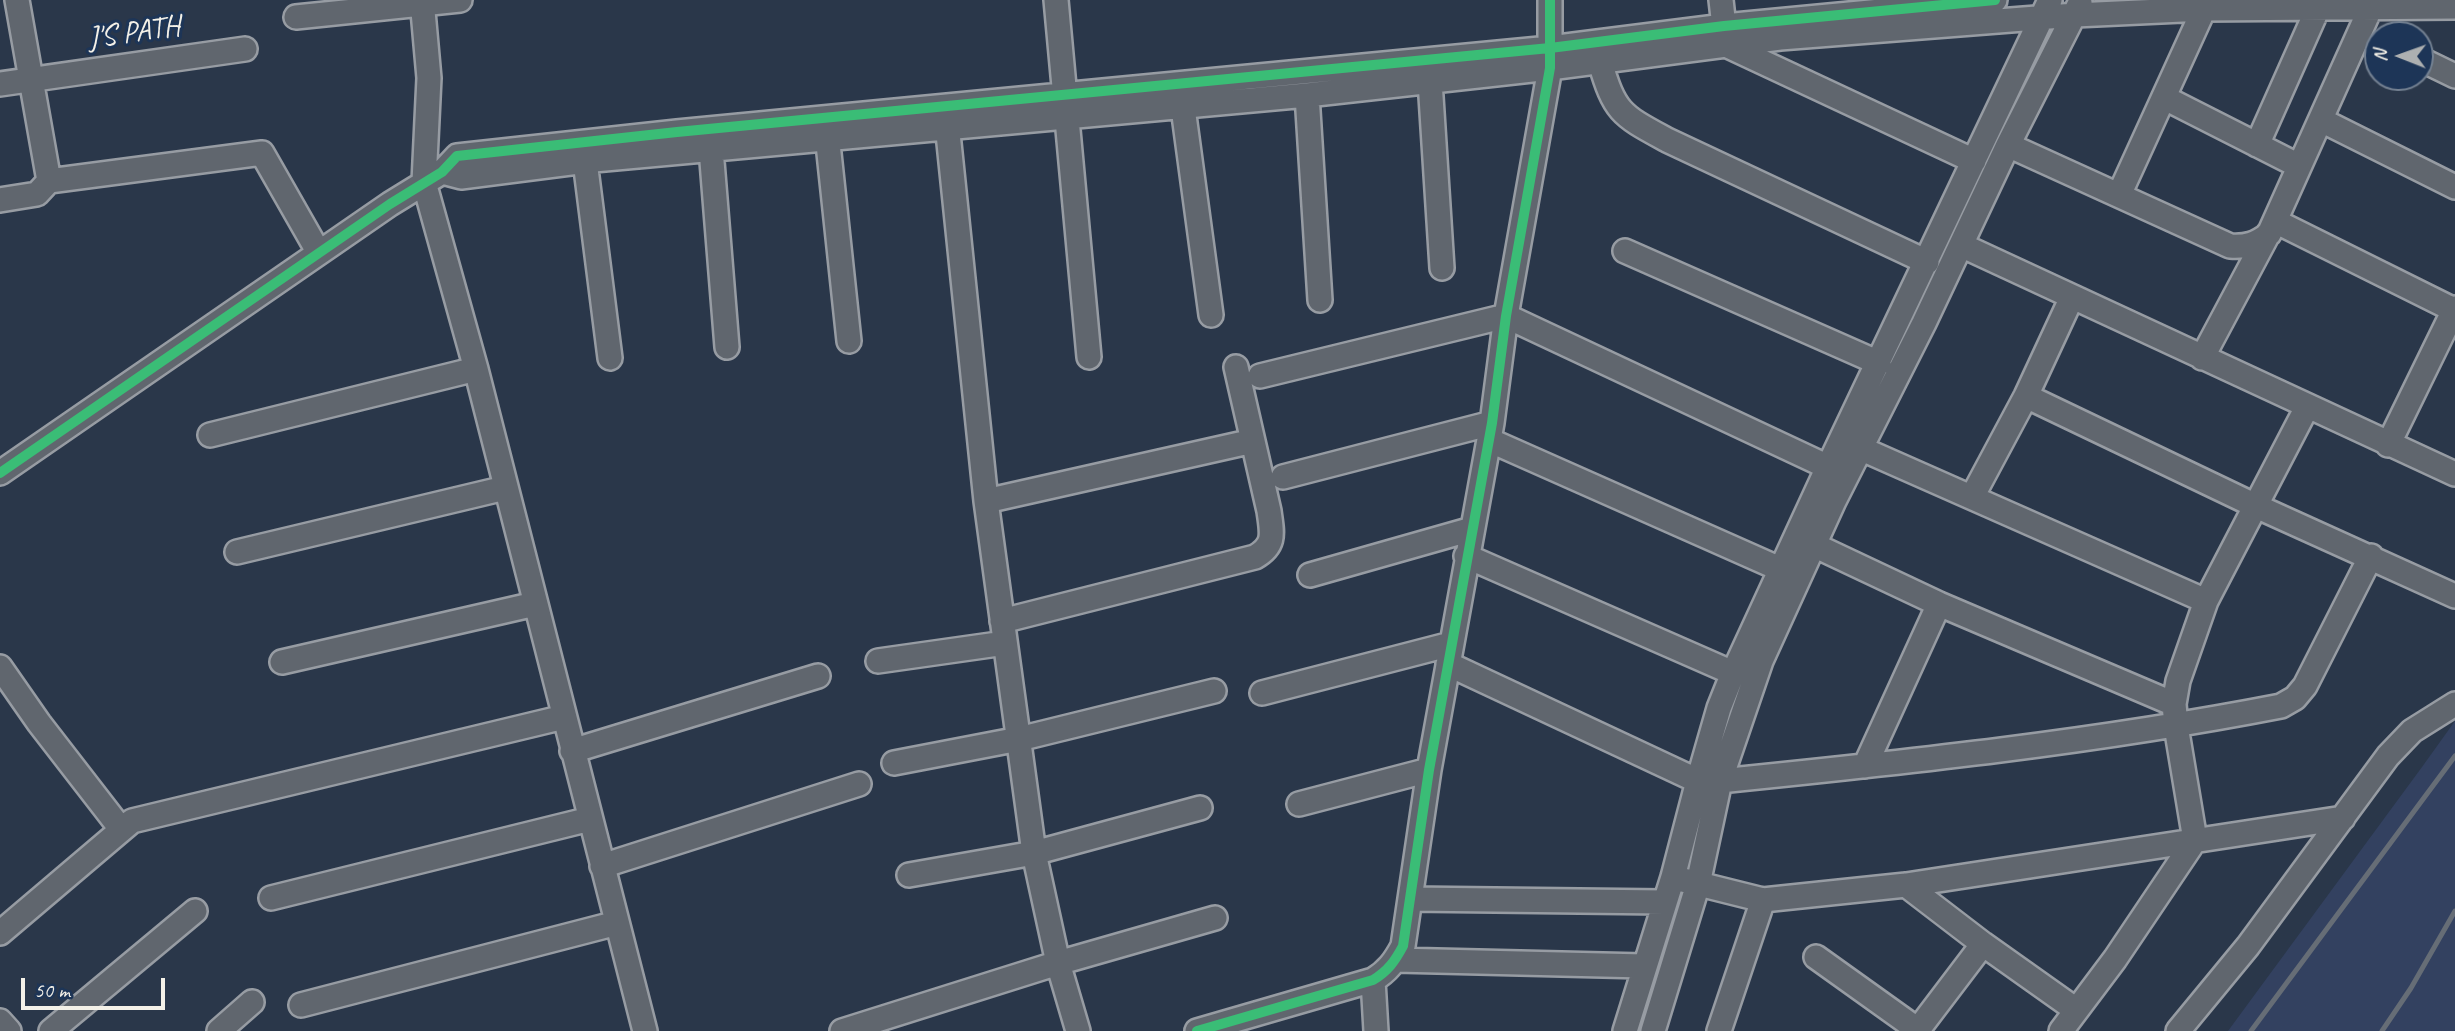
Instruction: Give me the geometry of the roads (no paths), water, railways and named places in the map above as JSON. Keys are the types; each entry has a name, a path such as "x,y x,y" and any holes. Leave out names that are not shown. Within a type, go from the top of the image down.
{"street":[{"path":"296,17 460,0"},
{"path":"1056,0 1089,357"},
{"path":"1197,1031 1268,1021 1373,980 1387,971 1403,946 1429,770 1466,556 1491,431 1506,316 1550,58 1550,0"},
{"path":"1721,0 1725,36"},
{"path":"0,473 433,177 457,156 827,129 1181,96 1550,58 1725,36 1928,3 1995,0"},
{"path":"422,2 429,78 433,177 505,488 645,1031"},
{"path":"1625,1031 1673,877 1709,781 1761,661 1834,501 2078,7"},
{"path":"2370,21 2371,7"},
{"path":"1181,96 1307,94 1430,81 1550,58 1600,62 1725,36 1780,38 2046,8 2455,7"},
{"path":"1653,1031 1698,884 1719,708 1732,673 2046,8"},
{"path":"2257,145 2318,8"},
{"path":"2119,195 2204,9"},
{"path":"12,12 32,79 49,181"},
{"path":"1725,36 1974,161"},
{"path":"2202,358 2272,227 2321,120 2364,45"},
{"name":"J'S PATH","path":"0,85 245,49"},
{"path":"1600,62 1610,93 1629,120 1927,262"},
{"path":"2434,66 2455,76"},
{"path":"1430,81 1442,268"},
{"path":"1307,94 1320,300"},
{"path":"1181,96 1211,315"},
{"path":"2165,98 2299,166"},
{"path":"946,118 986,501 1034,853 1058,964 1078,1031"},
{"path":"2321,120 2455,187"},
{"path":"433,177 461,177 711,149 827,129"},
{"path":"827,129 849,341"},
{"path":"2008,145 2230,246 2246,247 2259,242 2272,227"},
{"path":"711,149 727,347"},
{"path":"0,200 37,194 49,181 262,153 319,253"},
{"path":"585,162 610,358"},
{"path":"2272,227 2455,309 2446,351 2388,445"},
{"path":"1961,245 2455,474"},
{"path":"1625,251 1879,363"},
{"path":"1972,497 2026,396 2072,297"},
{"path":"1260,376 1506,316 1828,467"},
{"path":"878,661 1004,632 1255,557 1265,551 1270,544 1272,530 1236,367"},
{"path":"210,435 476,369"},
{"path":"2026,396 2256,506 2455,596"},
{"path":"2061,1031 2115,960 2195,840 2175,715 2178,681 2206,601 2307,407"},
{"path":"1283,477 1491,431 1780,569"},
{"path":"986,501 1253,442"},
{"path":"1862,449 2206,601"},
{"path":"237,552 505,488"},
{"path":"1310,575 1472,529"},
{"path":"1816,545 2175,715"},
{"path":"1466,556 1732,673"},
{"path":"1262,693 1450,654 1709,781 1865,766 2175,715 2281,706 2295,698 2305,686 2371,556"},
{"path":"282,662 535,604"},
{"path":"1865,766 1939,604"},
{"path":"0,667 39,723 121,829"},
{"path":"572,751 818,676"},
{"path":"894,763 1019,739 1213,691"},
{"path":"2178,1031 2248,946 2388,756 2412,731 2455,704"},
{"path":"0,933 132,821 564,717"},
{"path":"1299,804 1429,770"},
{"path":"601,866 859,784"},
{"path":"909,875 1034,853 1200,808"},
{"path":"1673,877 1763,900 1906,885 2343,818"},
{"path":"271,898 590,819"},
{"path":"1906,885 2076,1010"},
{"path":"1410,899 1664,902"},
{"path":"1719,1031 1763,900"},
{"path":"51,1031 195,911"},
{"path":"842,1031 1215,918"},
{"path":"301,1005 617,923"},
{"path":"1816,957 1917,1030 1983,944"},
{"path":"1396,960 1644,966"},
{"path":"1373,980 1376,1031"},
{"path":"219,1031 252,1002"},
{"path":"0,1021 9,1031"}],"railway":[{"path":"2251,1031 2455,756"},
{"path":"2382,1031 2411,988 2455,911"}]}
